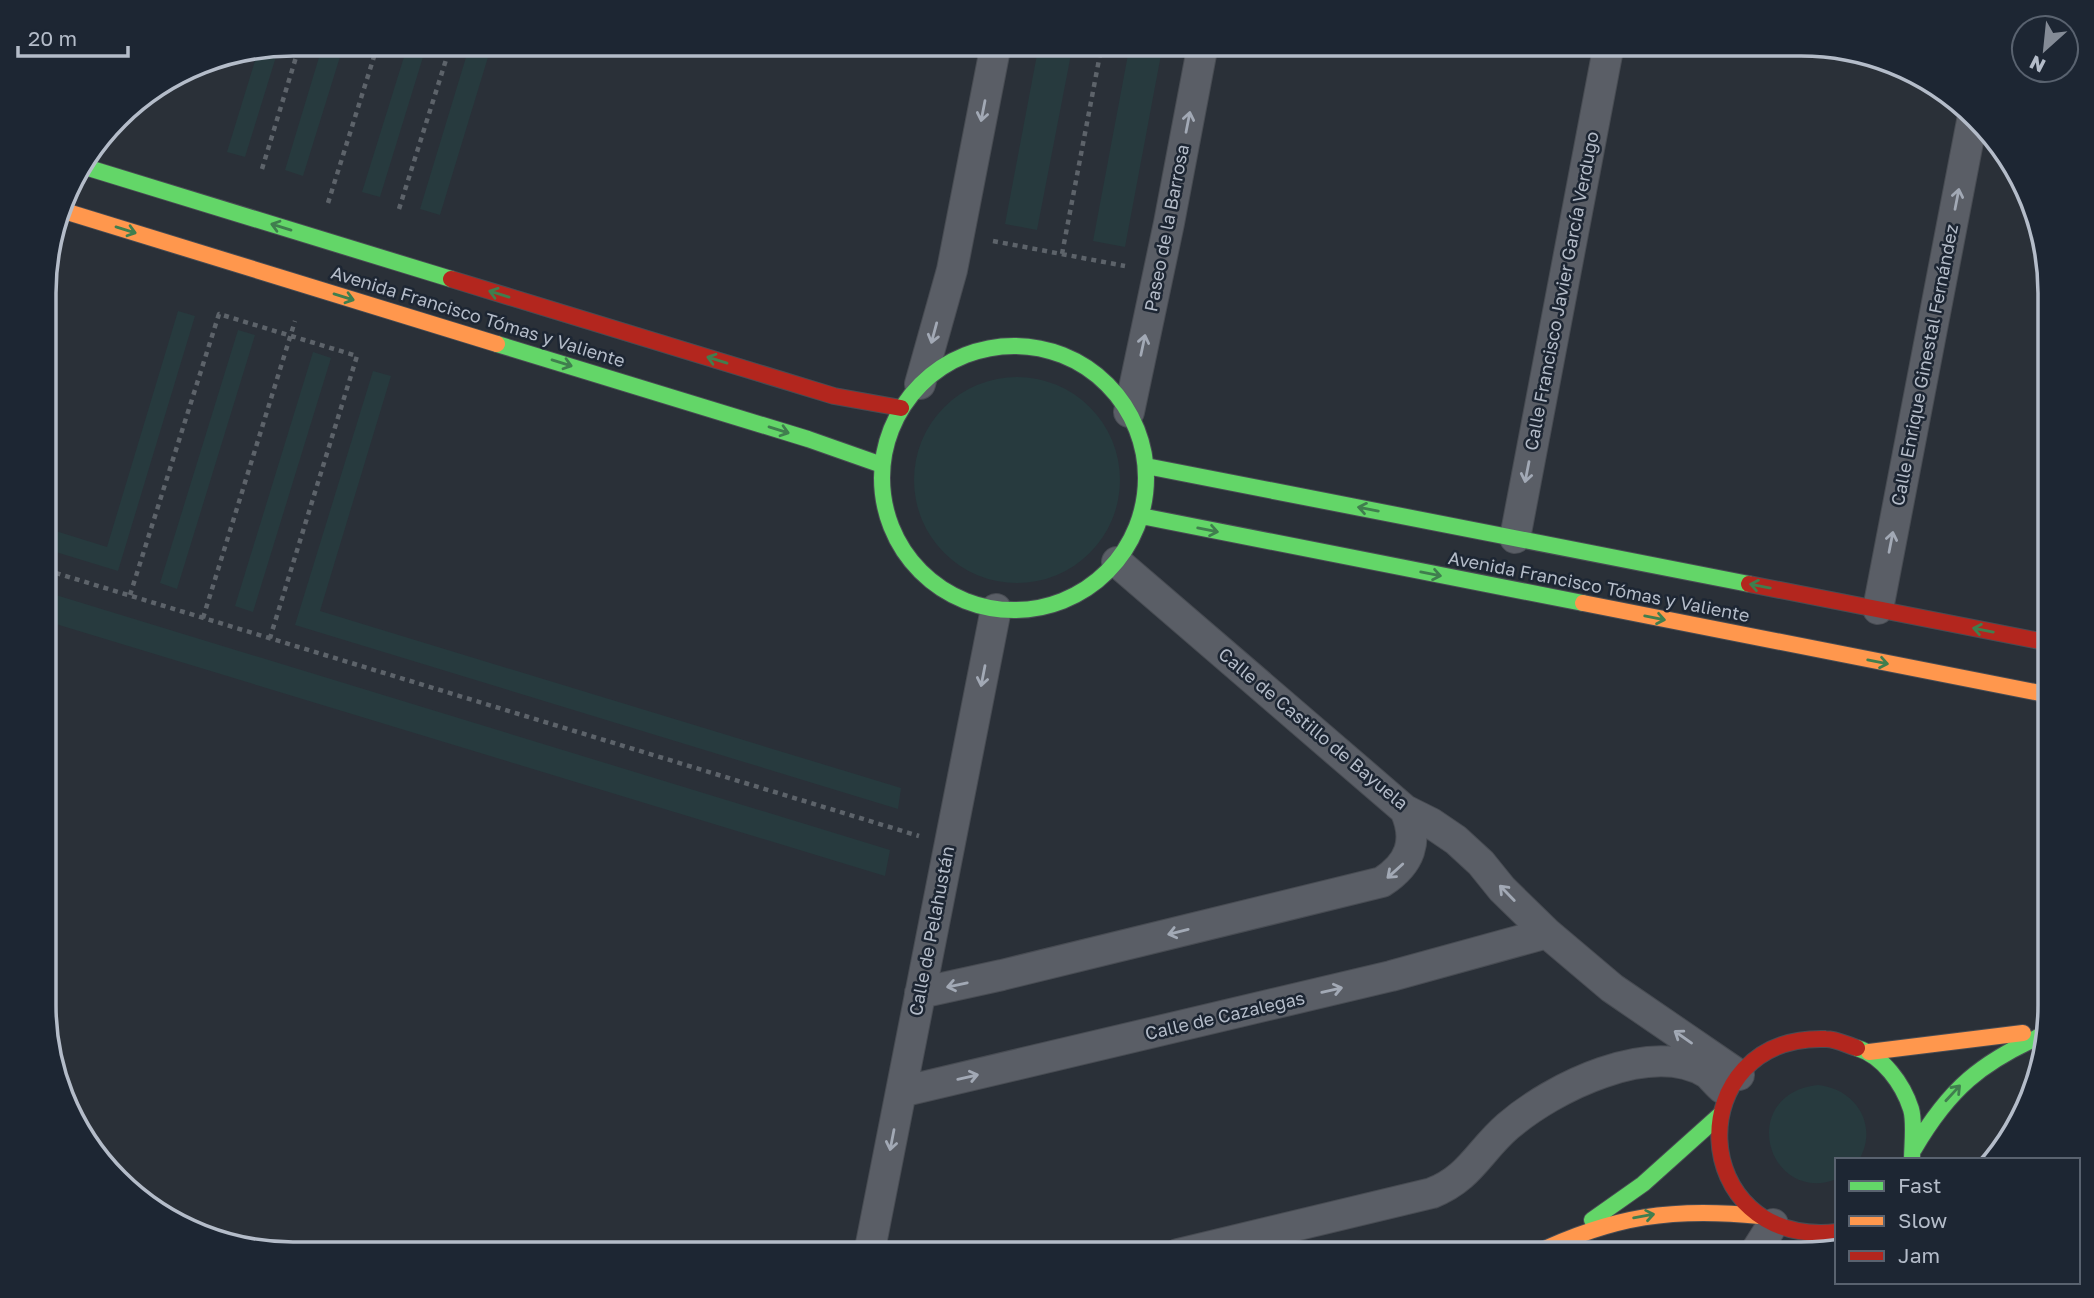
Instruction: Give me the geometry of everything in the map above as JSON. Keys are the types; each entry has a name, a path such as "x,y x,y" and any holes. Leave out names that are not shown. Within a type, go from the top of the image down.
{"street":[{"path":"920,384 952,270 994,56"},
{"name":"Paseo de la Barrosa","path":"1129,412 1201,56"},
{"name":"Calle Francisco Javier García Verdugo","path":"1515,538 1607,56"},
{"name":"Calle Enrique Ginestal Fernández","path":"1878,610 1971,129"},
{"name":"Avenida Francisco Tómas y Valiente","path":"91,169 834,396 901,408"},
{"name":"Avenida Francisco Tómas y Valiente","path":"70,213 808,439 882,465"},
{"path":"1007,345 1055,352 1097,375 1115,392 1129,412 1140,438 1146,466 1147,482 1141,516 1131,540 1117,562 1093,585 1063,601 1030,610 996,609 957,597 940,587 910,559 899,543 890,524 883,495 882,465 892,426 901,408 920,384 939,368 960,357 1007,345"},
{"name":"Avenida Francisco Tómas y Valiente","path":"1146,466 2037,641"},
{"name":"Avenida Francisco Tómas y Valiente","path":"1141,516 2037,692"},
{"name":"Calle de Castillo de Bayuela","path":"1117,562 1405,810 1432,823 1456,840 1547,933 1612,988 1729,1095"},
{"name":"Calle de Pelahustán","path":"871,1242 996,609"},
{"path":"920,993 1382,882 1405,862 1410,849 1411,822 1405,810"},
{"name":"Calle de Cazalegas","path":"901,1092 1391,976 1547,933"},
{"path":"1869,1052 2035,1033"},
{"path":"1913,1154 1940,1106 1966,1080 1983,1064 2035,1037"},
{"path":"1559,1241 1643,1184 1729,1095 1747,1066 1776,1046 1799,1039 1835,1039 1869,1052 1889,1069 1908,1098 1914,1122 1913,1154"},
{"path":"1231,1241 1448,1187 1460,1178 1507,1126 1528,1109 1556,1092 1617,1068 1653,1062 1690,1067 1707,1074 1729,1095"},
{"path":"1729,1095 1720,1150 1727,1176 1741,1198 1767,1220"},
{"path":"1560,1241 1624,1219 1660,1213 1704,1211 1767,1220 1802,1233 1835,1232"},
{"path":"1759,1241 1767,1220"}],"path":[{"path":"262,169 296,56"},
{"path":"332,190 374,56"},
{"path":"399,209 447,56"},
{"path":"1062,254 1100,56"},
{"path":"993,241 1133,268"},
{"path":"130,595 219,314 356,356 270,638"},
{"path":"203,618 290,336"},
{"path":"56,573 894,828"}],"green space":[{"path":"319,56 340,56 303,176 285,170"},
{"path":"404,56 423,56 380,197 362,192"},
{"path":"466,56 488,56 440,215 420,209"},
{"path":"1037,56 1071,56 1037,230 1005,224"},
{"path":"1128,56 1161,56 1125,247 1093,241"},
{"path":"276,57 245,157 227,152 255,59"},
{"path":"178,311 195,316 118,571 56,552 56,531 107,547"},
{"path":"238,330 255,335 177,589 160,583"},
{"path":"313,352 331,358 253,612 235,606"},
{"path":"373,371 391,376 320,611 901,788 898,809 295,625"},
{"path":"1017,377 1057,384 1090,407 1113,440 1120,480 1113,520 1090,553 1057,576 1017,583 977,576 944,553 921,520 914,480 921,440 944,407 977,384"},
{"path":"56,595 890,850 885,876 56,624"},
{"path":"1818,1085 1831,1088 1843,1093 1860,1111 1865,1122 1865,1147 1860,1158 1835,1158 1835,1179 1813,1183 1793,1177 1779,1163 1770,1146 1770,1126 1777,1107 1792,1093"}],"traffic: fast":[{"path":"91,169 451,279"},
{"path":"497,344 808,439 882,465"},
{"path":"1001,346 1027,346 1052,351 1076,361 1108,384 1136,427 1144,452 1146,478 1144,504 1136,529 1108,572 1076,595 1052,605 1027,610 1001,610 976,605 952,595 920,572 897,540 887,516 882,491 882,465 887,440 897,416 920,384 952,361 976,351 1001,346"},
{"path":"1146,466 1749,584"},
{"path":"1141,516 1583,603"},
{"path":"1914,1149 1940,1110 1969,1080 2002,1055 2035,1039"},
{"path":"1857,1048 1883,1064 1903,1090 1912,1114 1912,1158"},
{"path":"1592,1220 1643,1184 1720,1115"}],"traffic: slow":[{"path":"70,213 497,344"},
{"path":"1583,603 2037,692"},
{"path":"1869,1052 2023,1033"},
{"path":"1563,1241 1644,1217 1699,1213 1760,1216"}],"traffic: jam":[{"path":"451,279 834,396 901,408"},
{"path":"1749,584 2037,640"},
{"path":"1835,1232 1787,1228 1750,1208 1728,1177 1719,1140 1725,1102 1744,1069 1778,1047 1826,1039 1857,1048"}]}
